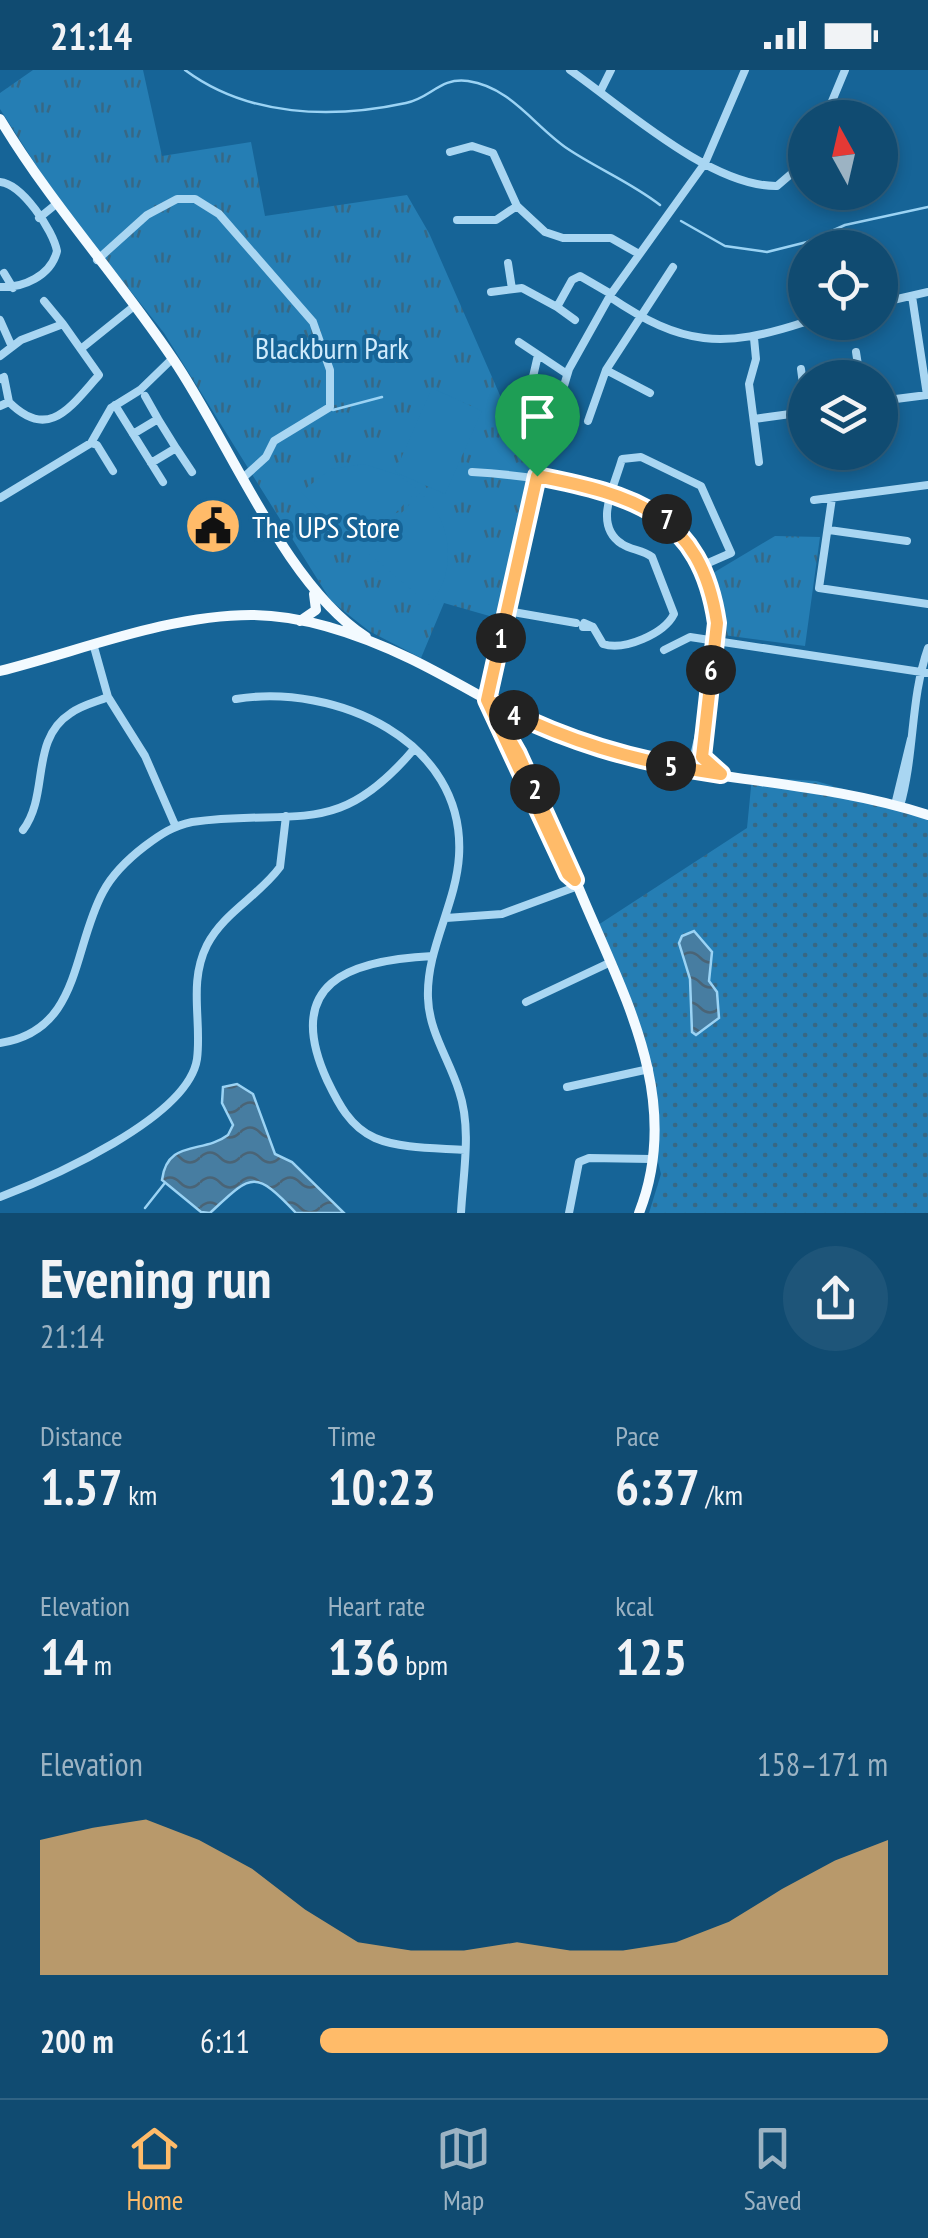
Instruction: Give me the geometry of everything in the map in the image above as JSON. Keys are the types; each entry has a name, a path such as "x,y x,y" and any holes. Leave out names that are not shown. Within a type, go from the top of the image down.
{"main road":[{"path":"0,119 55,204 173,358 314,593 380,646"},
{"path":"300,621 316,610 314,593"},
{"path":"0,670 227,616 300,621 380,646 573,742 695,770 810,786 897,805 928,816"},
{"path":"319,626 341,618"},
{"path":"487,700 568,874 576,882 636,1020 649,1070 655,1116 652,1160 639,1213"}],"street":[{"path":"570,70 705,163 746,182 777,186 788,177"},
{"path":"600,92 611,70"},
{"path":"487,700 537,476 567,374 610,296 705,163 745,70"},
{"path":"834,100 846,70"},
{"path":"450,152 472,146 494,153 517,206 554,236 610,238 640,254"},
{"path":"0,182 14,186 55,241 55,260 29,283 0,288"},
{"path":"97,260 146,215 177,199 195,199 219,214 313,322 330,370 330,406 274,441 266,457 244,477"},
{"path":"39,218 55,204"},
{"path":"457,220 496,220 517,206"},
{"path":"508,264 512,289"},
{"path":"588,421 606,370 673,267"},
{"path":"4,273 13,288"},
{"path":"557,307 572,280 580,276 638,316 678,336 714,341 754,338 788,327"},
{"path":"491,292 522,288 576,320"},
{"path":"898,299 928,292"},
{"path":"912,296 928,403"},
{"path":"44,301 63,324 82,348 99,376 66,412 44,421 23,416 5,404 0,358 12,347 63,324"},
{"path":"82,348 134,307"},
{"path":"0,320 12,347"},
{"path":"754,338 756,358 749,384 759,462"},
{"path":"520,342 567,374"},
{"path":"856,352 857,360"},
{"path":"528,403 538,355"},
{"path":"0,498 93,439 116,406 173,358"},
{"path":"606,370 650,393"},
{"path":"898,399 927,395"},
{"path":"145,396 192,472"},
{"path":"116,406 163,482"},
{"path":"754,418 788,414"},
{"path":"134,434 158,420"},
{"path":"93,439 113,471"},
{"path":"151,463 176,448"},
{"path":"507,611 584,625 602,644 610,646 668,625 674,614 652,562 639,550 618,542 607,524 622,460 641,457 701,486 731,553 699,567"},
{"path":"472,472 537,476 611,497 664,516 683,534 714,604 716,641 695,770"},
{"path":"814,500 928,485"},
{"path":"832,498 819,588 928,604"},
{"path":"829,530 907,542"},
{"path":"664,650 690,636 925,673"},
{"path":"94,648 108,697 144,756 174,825"},
{"path":"897,805 914,748 912,735 928,648"},
{"path":"236,699 292,695 345,705 414,749 441,779 456,811 459,856 446,918 432,956 428,1010 464,1107 460,1213"},
{"path":"23,830 33,814 50,732 70,713 108,697"},
{"path":"695,770 702,757 706,702"},
{"path":"0,1043 23,1036 55,1016 67,1000 108,883 134,855 174,825 327,814 358,803 386,782 414,749"},
{"path":"702,757 721,774"},
{"path":"0,1197 142,1127 173,1096 197,1057 196,992 206,948 226,919 280,867 286,816"},
{"path":"446,918 502,914 576,882"},
{"path":"432,956 384,958 353,967 324,990 314,1005 310,1035 346,1114 364,1132 395,1144 465,1150"},
{"path":"526,1002 610,962"},
{"path":"567,1087 649,1070"},
{"path":"569,1213 578,1160 652,1160"}],"green space":[{"name":"Blackburn Park","path":"33,70 143,70 162,156 251,142 265,216 407,195 429,233 520,441 542,448 500,619 444,603 421,658 369,631 331,601 164,333 59,201 0,109 0,93"},
{"path":"432,388 482,411 445,494 395,472"},
{"path":"364,464 398,475 418,490 363,546 356,547 301,492 331,469"},
{"path":"420,493 439,517 448,547 444,578 429,605 369,554 369,548"},
{"path":"775,536 820,537 805,646 723,635 723,617 708,576"},
{"path":"752,777 816,781 928,814 928,1213 649,1213 661,1174 655,1150 652,1079 598,925 747,828"}],"water":[{"path":"694,931 712,952 709,981 717,992 719,1018 696,1035 692,1032 690,979 679,943 682,936"},
{"path":"237,1084 253,1094 275,1154 292,1162 344,1213 296,1213 271,1189 253,1182 244,1184 210,1213 201,1212 162,1180 165,1167 178,1153 228,1135 233,1125 222,1103 223,1087"}],"waterway":[{"path":"185,70 236,97 263,105 320,112 406,103 450,82 483,85 510,99 568,149 660,205"},
{"path":"681,221 725,246 767,252 807,242 845,225 928,207"},
{"path":"333,410 382,397"},
{"path":"145,1208 164,1184"}],"place":[{"name":"The UPS Store","path":"213,526"}],"route":[{"path":"537,476 487,700 511,739 575,880 568,874 487,700 585,746 635,760 721,774 702,757 717,623 714,604 691,547 664,516 537,476"}]}
